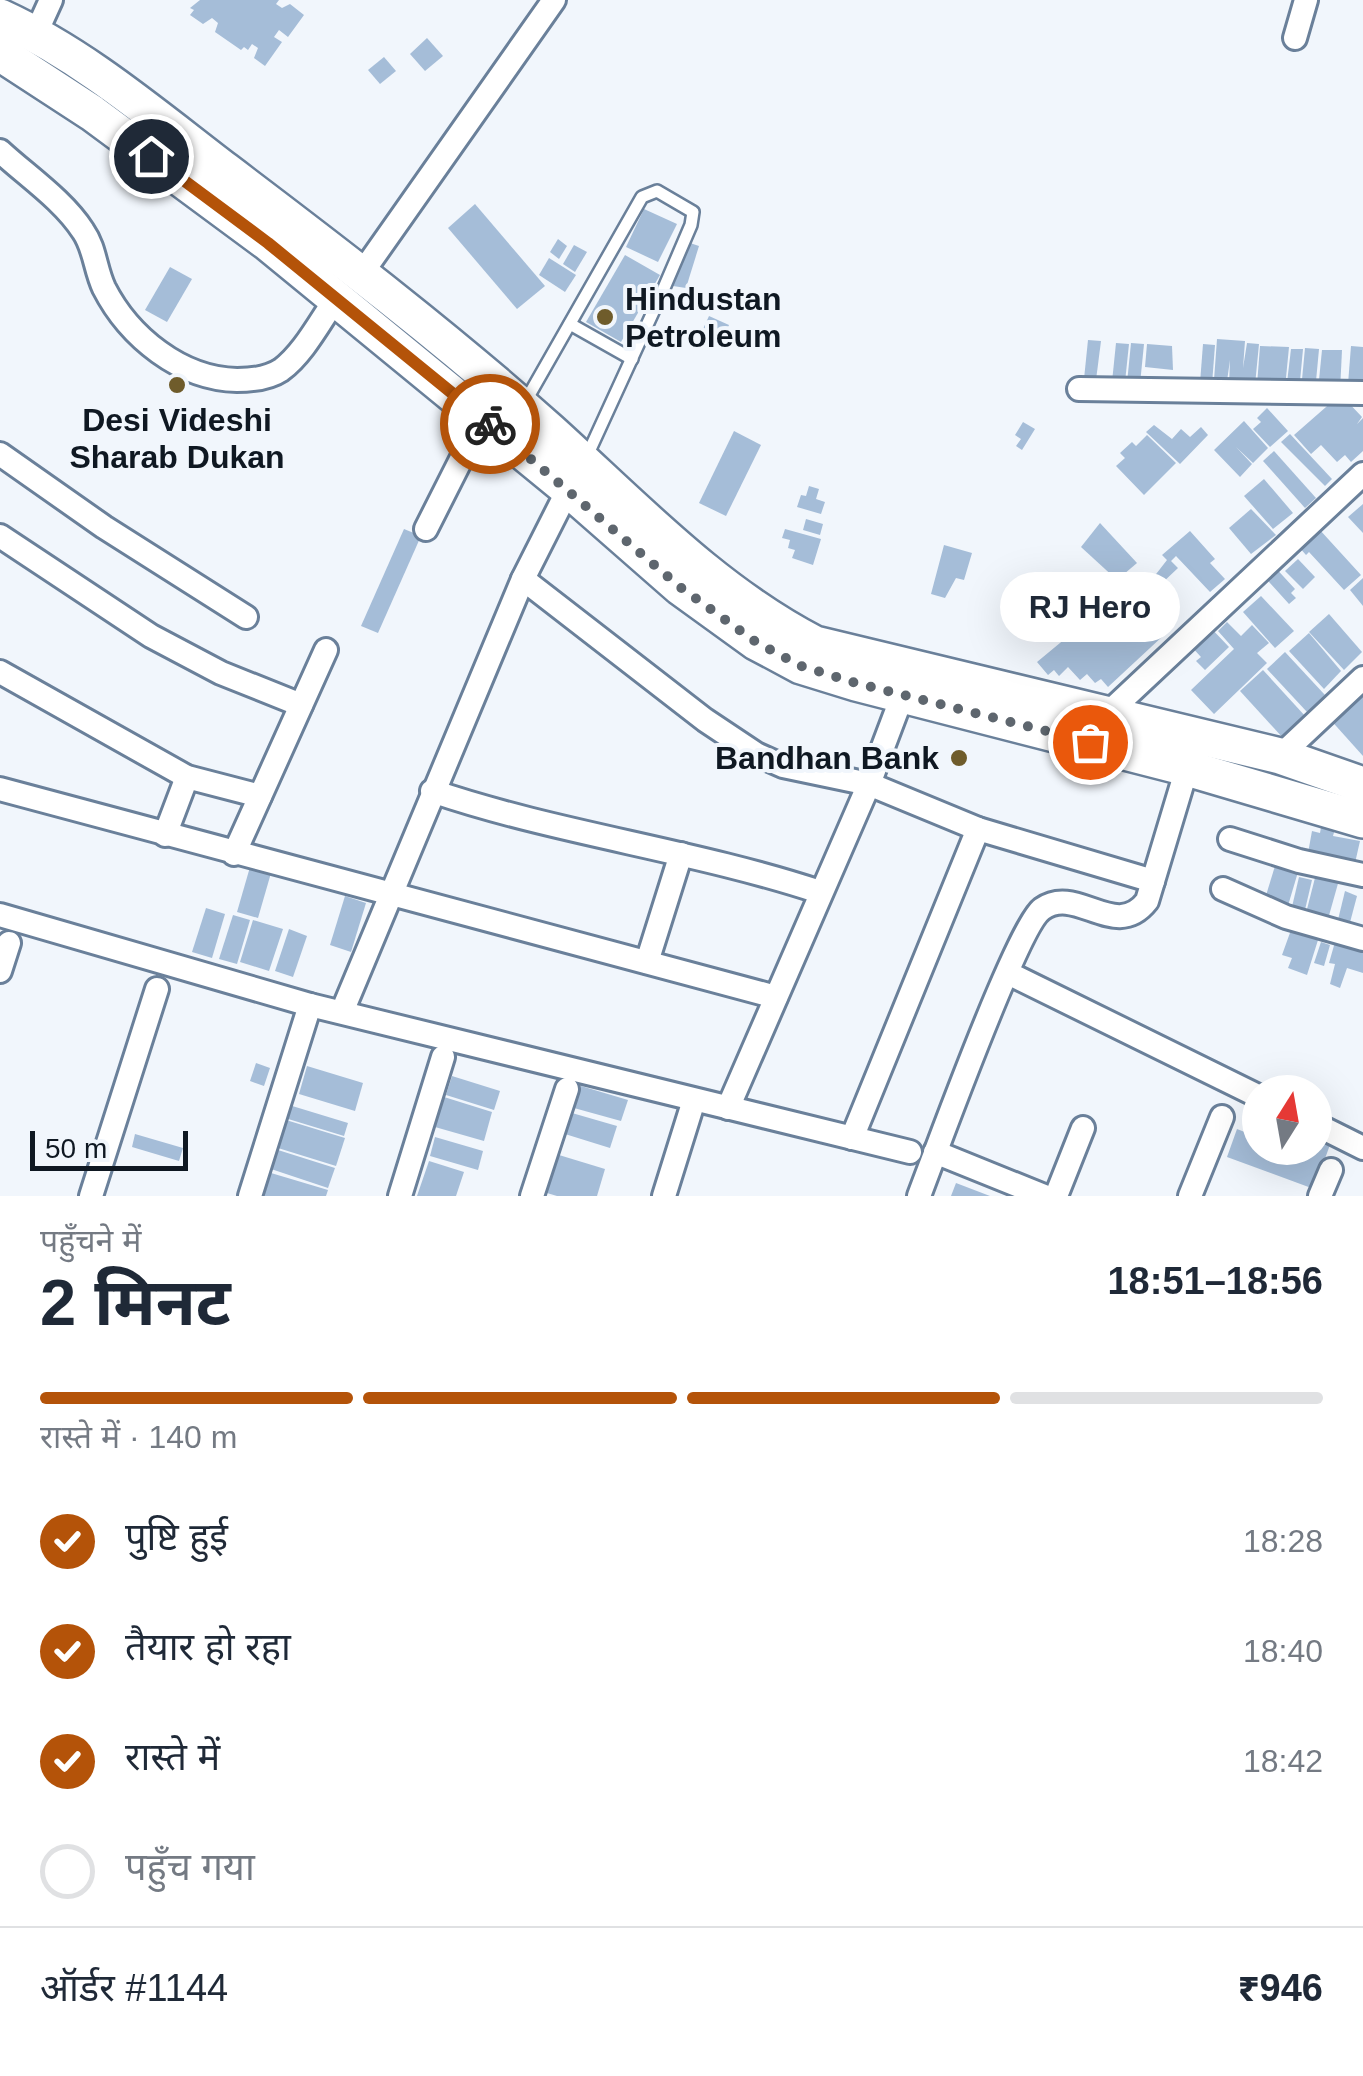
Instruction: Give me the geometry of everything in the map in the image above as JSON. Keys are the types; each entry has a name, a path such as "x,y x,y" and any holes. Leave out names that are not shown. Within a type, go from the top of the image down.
{"main road":[{"path":"0,17 36,34 111,83 349,285 482,418 575,475 769,620 815,644 1280,756 1363,785"},
{"path":"0,53 349,285 522,408 575,475 680,587 756,642 801,666 1187,768 1363,820"}],"street":[{"path":"36,34 52,0"},
{"path":"0,151 81,227 91,243 104,288 136,330 160,353 199,376 249,380 278,373 294,358 349,285 554,0"},
{"path":"1296,38 1306,0"},
{"path":"1079,389 1363,393"},
{"path":"426,529 482,418"},
{"path":"0,454 104,528 246,617"},
{"path":"1106,715 1363,474"},
{"path":"342,1012 523,579 575,475"},
{"path":"0,536 152,636 221,673 301,705"},
{"path":"523,579 705,720 756,754 783,766 869,784 978,830 1153,881"},
{"path":"234,854 326,650"},
{"path":"0,672 186,777 260,796"},
{"path":"1280,756 1363,678"},
{"path":"728,1108 869,784 903,694"},
{"path":"920,1196 1008,974 1038,911 1051,904 1074,904 1115,917 1130,916 1147,901 1187,768"},
{"path":"165,835 186,777"},
{"path":"0,789 776,997"},
{"path":"432,791 512,817 768,875 820,892"},
{"path":"852,1138 978,830"},
{"path":"1230,839 1299,861 1363,875"},
{"path":"647,962 681,854"},
{"path":"1224,890 1286,916 1363,939"},
{"path":"0,915 310,1006 910,1152"},
{"path":"0,971 9,943"},
{"path":"1008,974 1242,1088"},
{"path":"91,1196 157,989"},
{"path":"250,1196 310,1006"},
{"path":"400,1196 443,1056"},
{"path":"532,1196 566,1089"},
{"path":"664,1196 694,1100"},
{"path":"1190,1196 1222,1116"},
{"path":"1056,1196 1083,1128"},
{"path":"1332,1132 1363,1148"},
{"path":"936,1152 1044,1196"},
{"path":"1320,1196 1331,1170"}],"lane":[{"path":"522,408 642,198 656,192 693,212 691,225 632,359 575,475"},
{"path":"570,324 632,359"}],"building":[{"path":"200,0 279,0 276,4 282,8 290,4 304,15 288,37 279,30 274,37 282,42 265,66 254,58 258,48 252,44 248,50 241,50 215,32 218,23 212,18 203,24 190,15 194,10 190,8"},
{"path":"427,38 443,56 425,71 410,54"},
{"path":"384,57 396,71 380,84 368,70"},
{"path":"475,204 545,286 517,309 448,228"},
{"path":"644,209 677,224 658,262 626,247"},
{"path":"558,239 567,246 559,259 550,252"},
{"path":"690,243 699,246 686,288 673,286"},
{"path":"574,245 587,252 575,272 563,264"},
{"path":"625,255 660,275 621,342 586,322"},
{"path":"549,258 576,275 565,292 539,275"},
{"path":"170,267 192,279 167,322 145,310"},
{"path":"709,316 729,325 723,338 703,329"},
{"path":"1217,339 1245,341 1243,368 1247,343 1259,344 1255,385 1229,385 1230,360 1227,381 1214,380"},
{"path":"1088,340 1101,341 1096,380 1084,379"},
{"path":"1116,343 1129,344 1125,382 1112,382"},
{"path":"1131,343 1144,344 1140,384 1127,383"},
{"path":"1147,344 1172,346 1173,370 1145,367"},
{"path":"1203,344 1215,345 1212,384 1200,383"},
{"path":"1260,346 1289,347 1285,388 1257,385"},
{"path":"1351,346 1363,347 1363,385 1348,384"},
{"path":"1305,348 1319,349 1315,392 1301,390"},
{"path":"1291,349 1303,349 1299,392 1286,391"},
{"path":"1322,350 1342,350 1340,391 1318,390"},
{"path":"1344,398 1362,417 1357,424 1363,418 1363,451 1351,462 1345,455 1337,462 1321,445 1311,454 1294,435 1334,400"},
{"path":"1267,408 1288,431 1270,447 1253,429"},
{"path":"1244,421 1268,448 1253,463 1236,447 1252,464 1240,477 1214,450"},
{"path":"1023,422 1035,429 1022,450 1016,446 1021,439 1015,435"},
{"path":"1154,425 1172,439 1181,429 1190,437 1201,427 1208,435 1180,464 1146,432"},
{"path":"734,431 761,445 726,516 699,503"},
{"path":"1290,434 1332,479 1325,486 1281,442"},
{"path":"1147,435 1176,463 1144,495 1116,466 1125,458 1120,453 1132,442 1136,446"},
{"path":"1274,451 1316,498 1305,508 1263,461"},
{"path":"1264,479 1293,513 1273,529 1244,496"},
{"path":"809,486 819,489 816,499 825,502 821,514 797,507"},
{"path":"1363,504 1363,533 1348,517"},
{"path":"1251,509 1276,535 1251,554 1229,528"},
{"path":"806,519 823,524 820,535 803,530"},
{"path":"1100,523 1137,563 1117,580 1081,547"},
{"path":"404,529 421,536 378,633 361,626"},
{"path":"785,529 821,539 813,565 792,558 795,550 788,548 790,540 782,538"},
{"path":"1319,529 1361,575 1344,590 1309,552 1306,555 1299,547"},
{"path":"1190,531 1215,559 1210,563 1225,579 1210,592 1176,556 1171,561 1178,568 1160,585 1153,578 1167,560 1162,555"},
{"path":"944,545 972,553 964,580 956,578 945,598 931,594"},
{"path":"1298,559 1315,577 1303,589 1285,571"},
{"path":"1272,564 1295,589 1291,593 1296,598 1289,604 1261,573"},
{"path":"1363,578 1363,606 1350,590"},
{"path":"1124,590 1164,635 1108,687 1101,679 1095,683 1087,674 1080,680 1068,667 1059,676 1054,670 1048,675 1037,662"},
{"path":"1261,596 1294,631 1275,648 1243,612"},
{"path":"1329,614 1362,652 1344,670 1309,632"},
{"path":"1227,622 1241,636 1252,625 1269,643 1257,653 1267,663 1214,714 1191,690 1234,649 1218,631"},
{"path":"1208,625 1229,647 1205,670 1196,661 1201,657 1189,644"},
{"path":"1309,633 1341,671 1324,689 1289,651"},
{"path":"1285,652 1325,695 1307,712 1267,669"},
{"path":"1263,670 1306,717 1283,738 1240,691"},
{"path":"1363,692 1363,756 1328,717"},
{"path":"1322,822 1336,825 1333,836 1360,841 1355,863 1308,853 1312,831 1320,833"},
{"path":"1275,866 1298,872 1287,909 1264,902"},
{"path":"250,867 271,873 258,918 237,912"},
{"path":"1316,874 1339,880 1328,919 1306,913"},
{"path":"1299,877 1312,880 1304,914 1291,911"},
{"path":"1345,891 1357,896 1348,930 1336,928"},
{"path":"345,896 366,903 351,952 330,945"},
{"path":"206,908 225,914 212,958 192,952"},
{"path":"233,915 250,920 237,964 219,959"},
{"path":"253,920 283,929 269,971 240,962"},
{"path":"289,929 307,936 293,977 275,971"},
{"path":"1291,930 1318,940 1307,975 1288,968 1292,958 1282,955"},
{"path":"1321,942 1330,945 1324,966 1314,963"},
{"path":"1335,942 1363,942 1363,973 1347,968 1340,988 1330,984 1335,964 1329,963"},
{"path":"256,1063 270,1068 264,1086 250,1081"},
{"path":"307,1066 363,1083 355,1111 299,1094"},
{"path":"452,1076 500,1091 494,1110 446,1095"},
{"path":"581,1086 628,1100 621,1121 574,1108"},
{"path":"444,1097 492,1112 484,1141 435,1127"},
{"path":"289,1105 348,1123 344,1136 285,1118"},
{"path":"572,1113 617,1126 610,1148 565,1134"},
{"path":"286,1120 345,1138 336,1166 278,1148"},
{"path":"1237,1129 1242,1131 1242,1163 1227,1157"},
{"path":"135,1134 183,1148 179,1161 132,1147"},
{"path":"435,1137 483,1151 478,1170 430,1156"},
{"path":"278,1150 335,1168 328,1188 271,1169"},
{"path":"559,1155 605,1169 597,1196 547,1193"},
{"path":"429,1161 464,1172 456,1196 417,1196"},
{"path":"1249,1165 1323,1165 1314,1189"},
{"path":"271,1173 328,1190 326,1196 264,1196"},
{"path":"956,1183 990,1196 951,1196"}],"way so far":[{"path":"490,424 680,587 756,642 801,666 1090,742"}],"place":[{"name":"Hindustan Petroleum","path":"605,317"},
{"name":"Desi Videshi Sharab Dukan","path":"177,385"},
{"name":"RJ Hero","path":"1090,742"},
{"name":"Bandhan Bank","path":"959,758"}],"route":[{"path":"151,156 337,297 490,424"}]}
